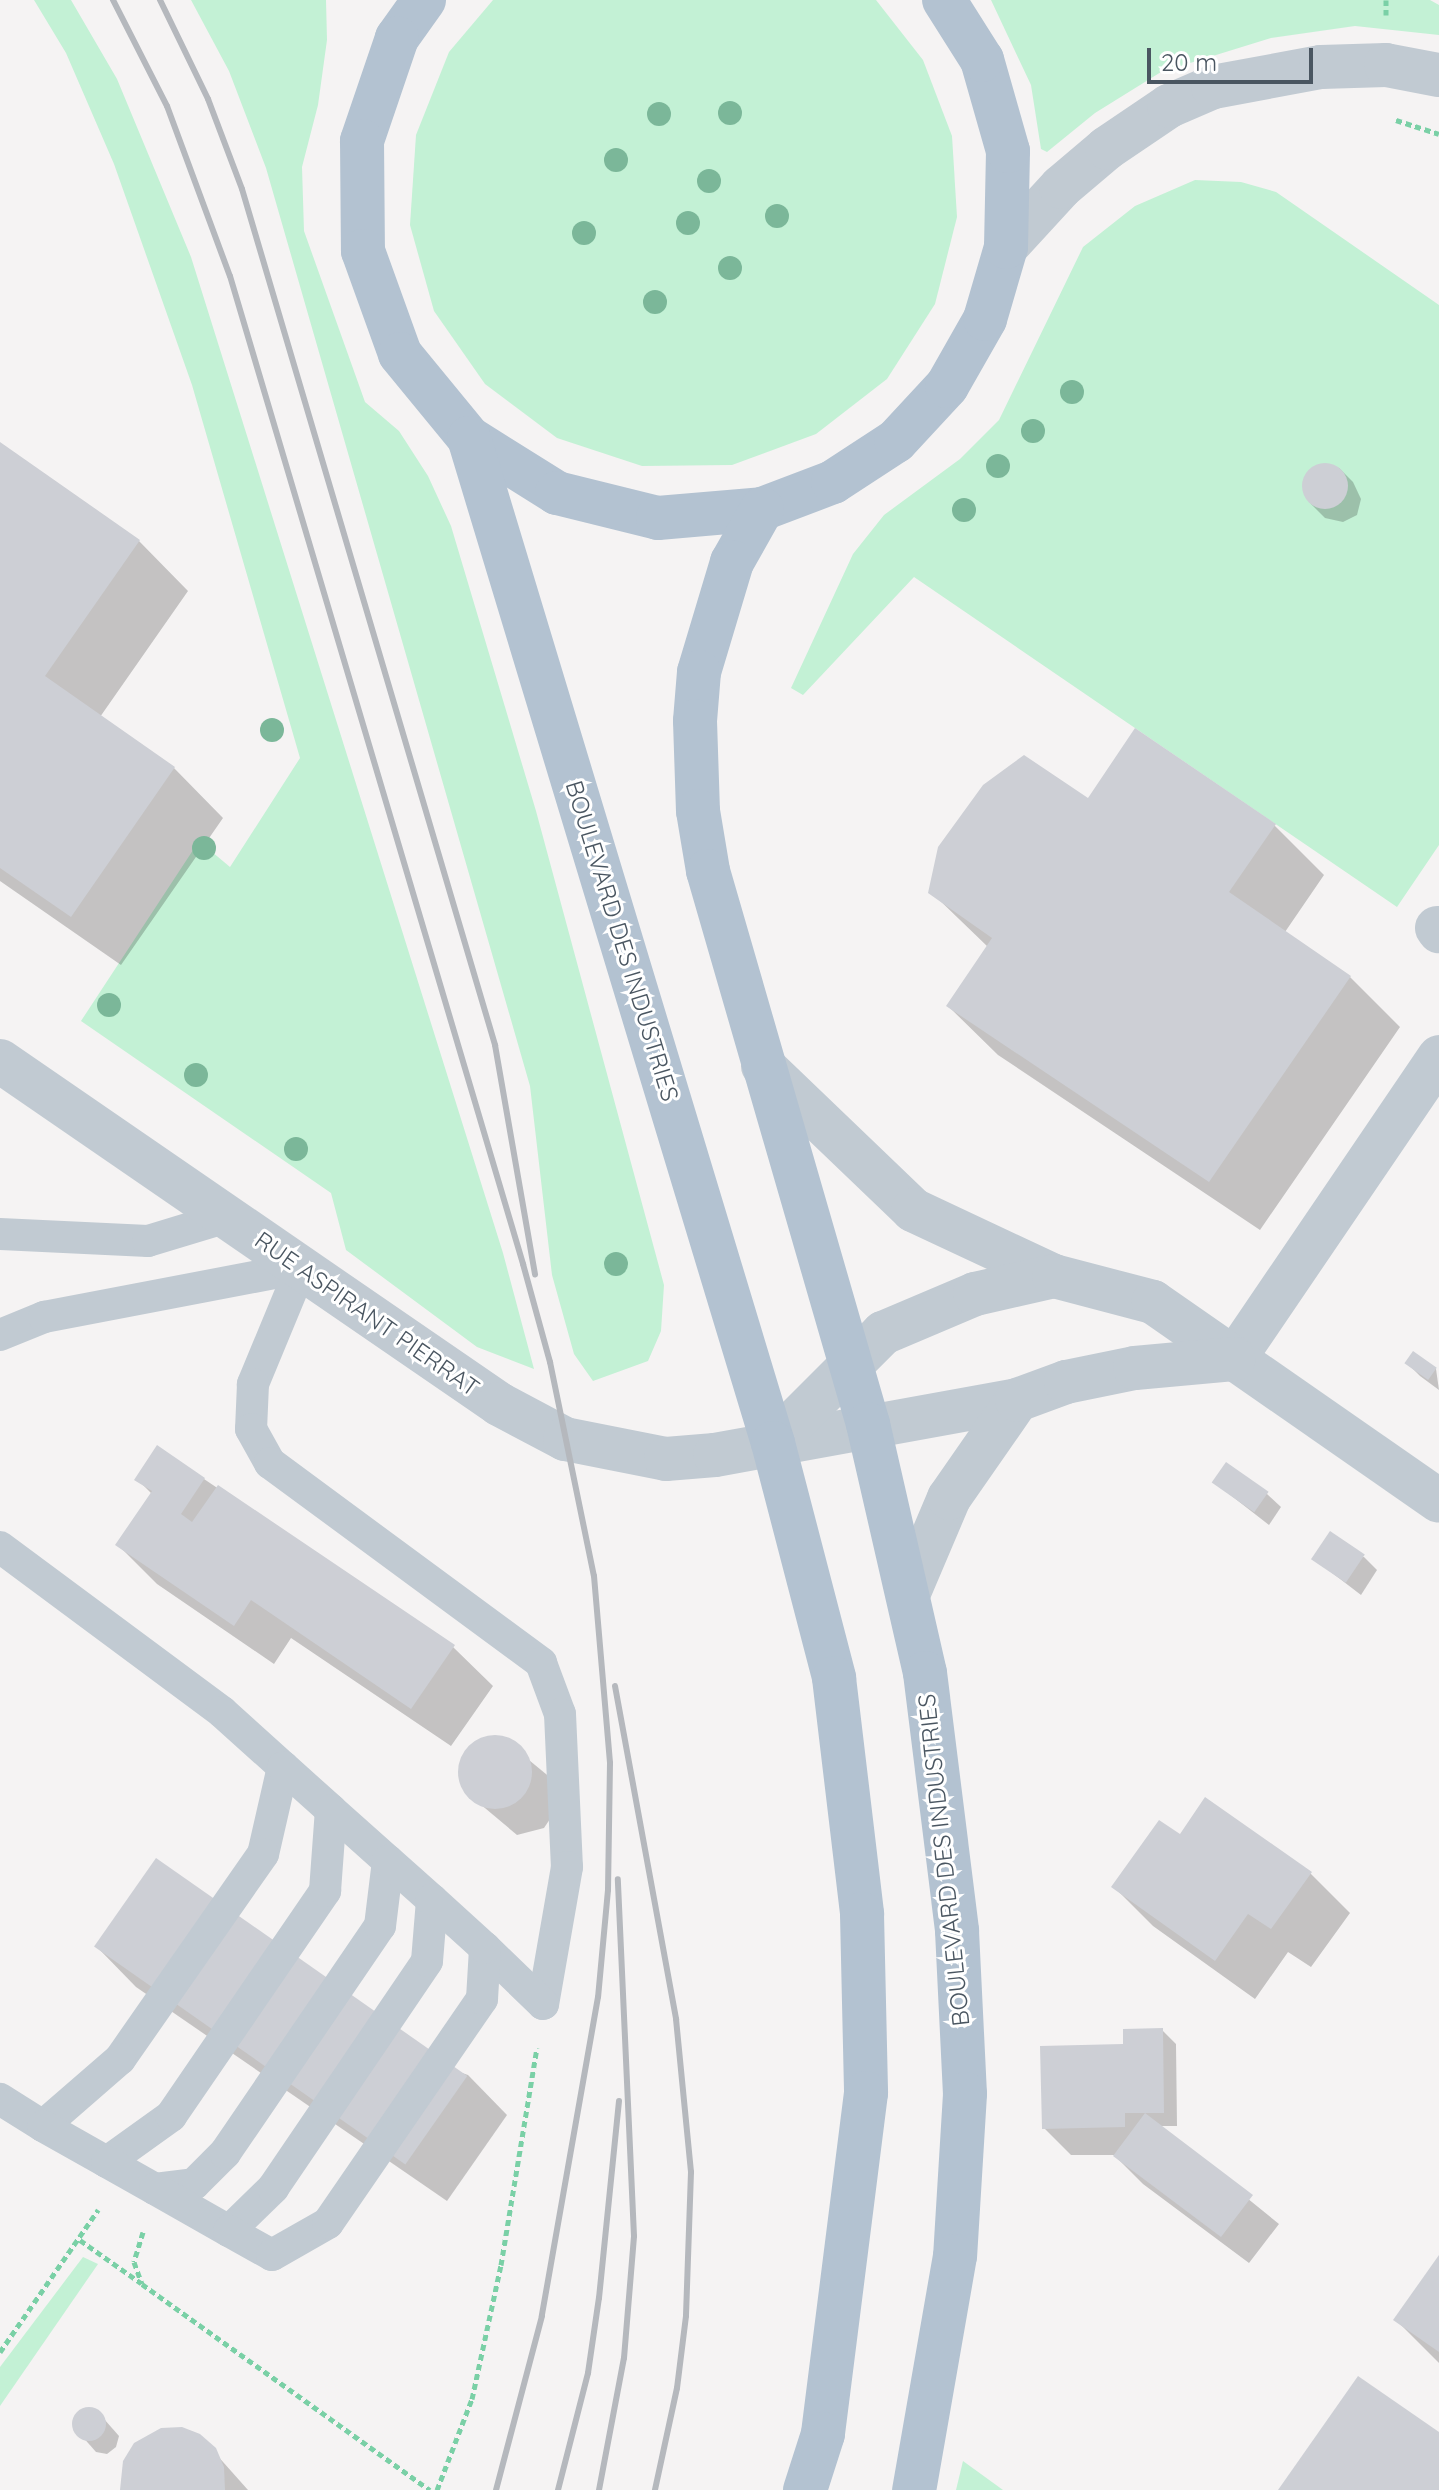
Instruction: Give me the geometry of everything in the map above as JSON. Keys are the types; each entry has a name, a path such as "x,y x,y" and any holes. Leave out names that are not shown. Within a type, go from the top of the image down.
{"main road":[{"path":"424,0 394,19 362,141 363,251 400,354 469,438 557,493 658,518 762,509 833,482 896,441 947,386 985,319 1006,247 1008,151 982,60 944,0"},
{"name":"BOULEVARD DES INDUSTRIES","path":"469,438 773,1443 834,1678 862,1914 866,2093 823,2434 805,2490"},
{"name":"BOULEVARD DES INDUSTRIES","path":"762,509 732,562 699,672 695,752 708,871 851,1361 910,1590 957,1931 965,2094 955,2256 914,2490"}],"street":[{"path":"1006,247 1061,187 1107,148 1169,106 1213,87 1321,67 1386,65 1439,75"},
{"path":"1234,1359 1439,1057"},
{"name":"RUE ASPIRANT PIERRAT","path":"0,1061 499,1404 565,1439 666,1459 773,1443"},
{"path":"763,1066 913,1210 1054,1276 1153,1302 1439,1501"},
{"path":"773,1443 851,1361 883,1333 923,1311 1054,1276"},
{"path":"773,1443 1017,1400 1066,1382 1135,1368 1234,1359"},
{"path":"910,1590 949,1498 1017,1400"}],"lane":[{"path":"0,1234 148,1241 227,1217"},
{"path":"0,1335 44,1317 301,1268"},
{"path":"301,1268 253,1384 251,1429 270,1463 541,1663 560,1714 567,1867 543,2004"},
{"path":"0,1547 222,1712 543,2004"},
{"path":"43,2126 120,2059 263,1854 283,1767"},
{"path":"107,2162 171,2116 325,1891 331,1810"},
{"path":"155,2189 194,2184 225,2153 380,1926 388,1861"},
{"path":"229,2231 273,2188 427,1961 432,1900"},
{"path":"0,2099 272,2255 328,2223 482,1999 485,1948"}],"path":[{"path":"437,2490 475,2384 527,2119 543,2004"},
{"path":"0,2352 100,2207 155,2189"},
{"path":"142,2284 134,2262 155,2189"},
{"path":"80,2240 430,2490"}],"green space":[{"path":"34,0 71,0 117,79 191,257 503,1253 534,1369 477,1347 346,1250 331,1193 81,1021 199,841 230,867 300,758 192,385 114,164 66,53"},
{"path":"191,0 326,0 327,40 318,105 302,167 304,231 365,402 399,431 428,476 451,526 536,811 664,1285 661,1331 648,1361 593,1381 574,1354 552,1275 530,1086 266,168 229,71"},
{"path":"493,0 876,0 923,60 952,136 957,217 935,304 887,379 816,434 732,465 642,466 557,438 485,384 434,311 410,225 416,135 449,52"},
{"path":"991,0 1430,0 1439,5 1439,35 1355,26 1271,38 1161,72 1095,113 1047,152 1041,149 1031,85"},
{"path":"1195,180 1241,182 1276,192 1439,305 1439,845 1397,907 914,577 803,695 791,688 853,554 884,515 960,459 999,420 1083,247 1135,206"},
{"path":"83,2257 98,2264 0,2406 0,2367"},
{"path":"963,2461 1003,2490 956,2490"}],"building":[{"path":"0,442 140,540 45,676 175,767 71,917 0,868"},
{"path":"1325,463 1341,470 1348,486 1341,502 1325,509 1309,502 1302,486 1309,470"},
{"path":"1135,728 1276,824 1229,892 1351,976 1209,1182 946,1006 992,938 928,893 938,847 983,785 1024,755 1088,798"},
{"path":"1413,1351 1437,1368 1428,1380 1404,1363"},
{"path":"157,1445 205,1478 181,1514 192,1522 218,1485 455,1645 411,1709 251,1600 234,1626 115,1545 152,1491 134,1480"},
{"path":"1226,1462 1269,1492 1254,1512 1212,1482"},
{"path":"1330,1531 1365,1554 1346,1583 1311,1559"},
{"path":"495,1735 516,1741 526,1751 532,1772 526,1793 516,1803 495,1809 474,1803 464,1793 458,1772 464,1751 474,1741"},
{"path":"1205,1797 1312,1872 1271,1929 1248,1914 1215,1961 1111,1887 1159,1820 1180,1834"},
{"path":"156,1858 467,2076 405,2164 94,1946"},
{"path":"1163,2028 1164,2113 1125,2113 1125,2127 1042,2129 1040,2046 1123,2044 1123,2029"},
{"path":"1145,2113 1253,2195 1221,2237 1113,2156"},
{"path":"1439,2255 1439,2352 1393,2320"},
{"path":"1358,2376 1439,2432 1439,2490 1278,2490"},
{"path":"89,2407 101,2412 106,2424 101,2436 89,2441 77,2436 72,2424 77,2412"},
{"path":"182,2427 200,2434 216,2448 224,2467 225,2490 120,2490 123,2461 134,2443 161,2428"}],"railway":[{"path":"113,0 167,106 230,276 523,1264 550,1362 594,1576 610,1763 608,1890 598,1997 542,2316 496,2490"},
{"path":"160,0 208,99 242,189 495,1045 535,1275"},
{"path":"615,1686 676,2019 691,2172 686,2316 677,2388 655,2490"},
{"path":"599,2490 624,2358 634,2236 618,1879"},
{"path":"558,2490 588,2373 599,2298 619,2101"}]}
